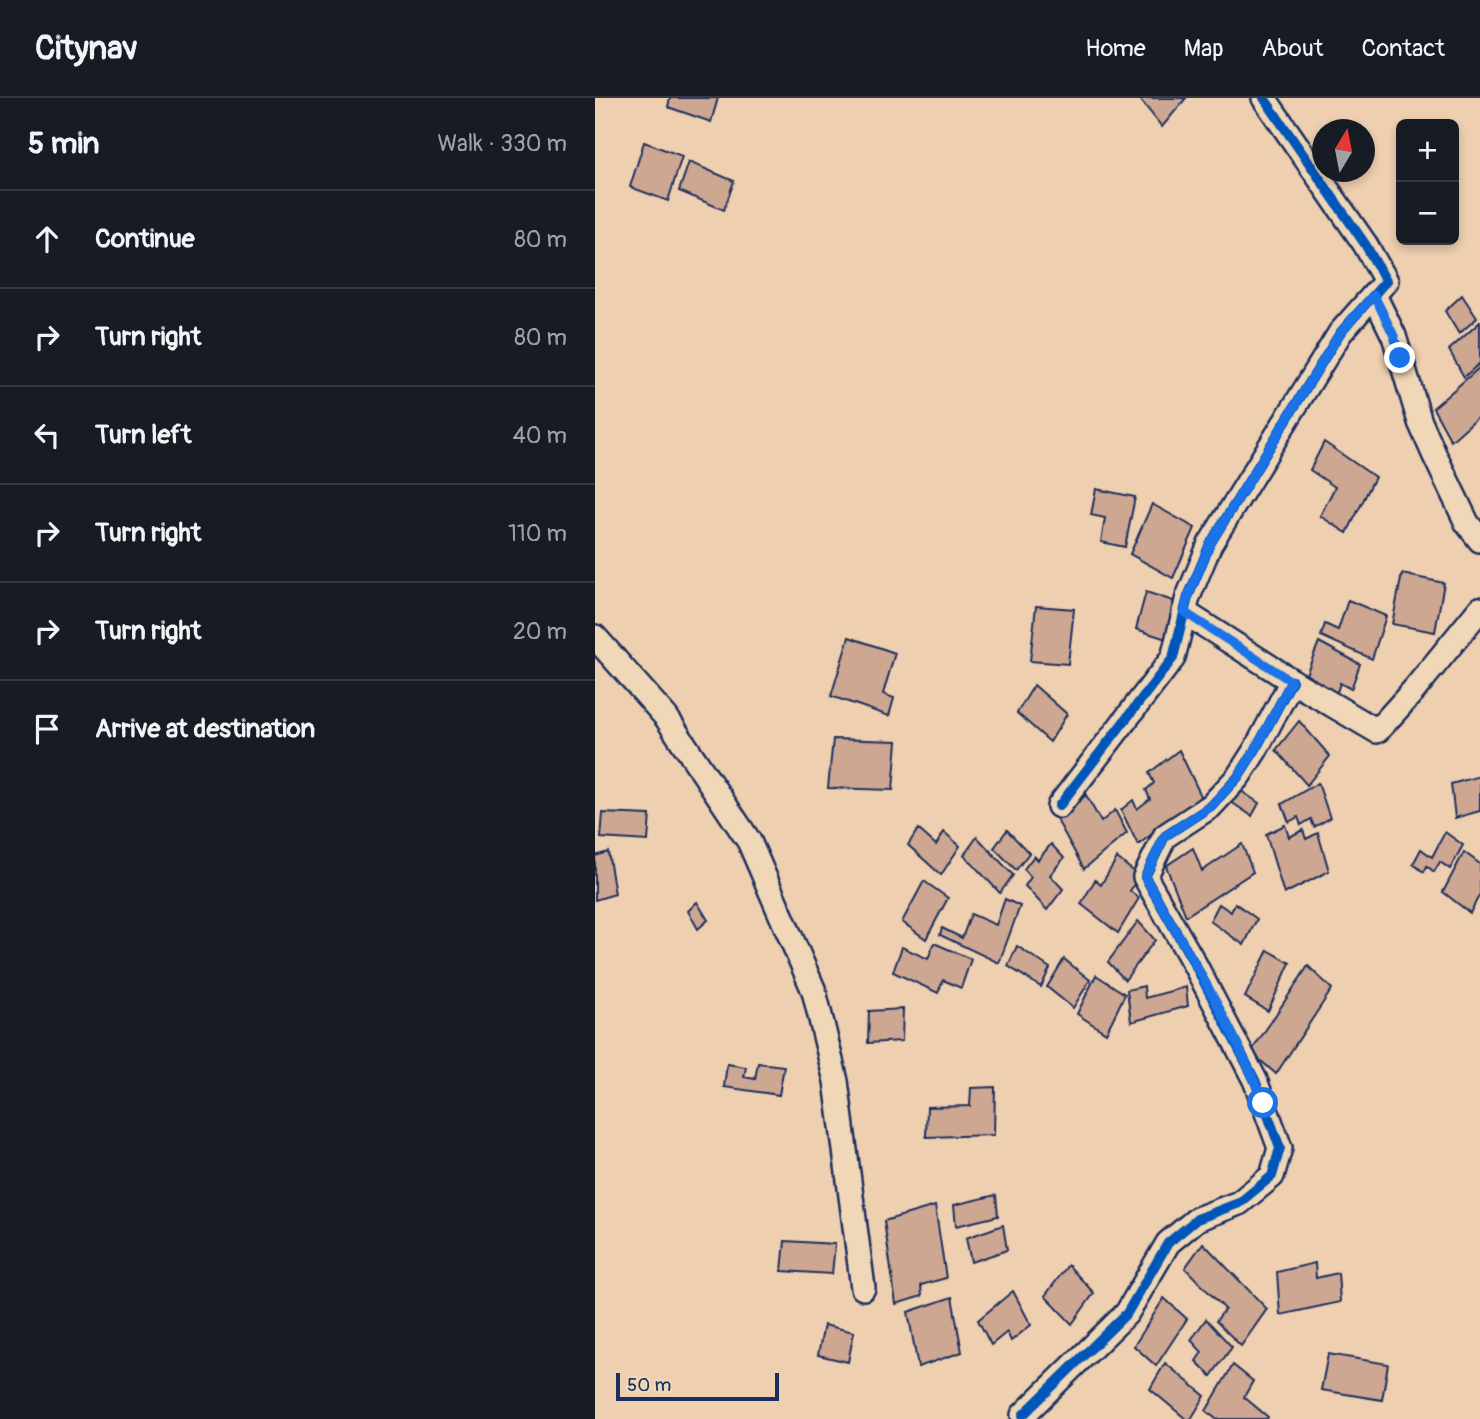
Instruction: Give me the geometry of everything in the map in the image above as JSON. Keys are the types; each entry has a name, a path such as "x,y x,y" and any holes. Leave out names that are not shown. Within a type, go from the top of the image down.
{"street":[{"path":"1059,806 1173,658 1188,597 1210,544 1340,333 1386,281 1365,244 1264,98"},
{"path":"1374,295 1394,336 1420,422 1468,523 1480,540"},
{"path":"1184,612 1291,681 1377,731 1480,609"},
{"path":"595,637 666,717 749,841 814,991 836,1081 863,1288"},
{"path":"1023,1415 1127,1313 1168,1243 1197,1219 1239,1203 1272,1176 1280,1148 1255,1080 1145,877 1165,836 1211,806 1238,777 1256,749 1291,681"}],"building":[{"path":"670,98 718,98 711,122 668,107"},
{"path":"1139,98 1186,98 1162,127"},
{"path":"644,142 682,156 668,201 630,187"},
{"path":"689,162 734,181 724,210 679,191"},
{"path":"1462,295 1477,318 1459,334 1445,311"},
{"path":"1480,322 1480,363 1464,377 1449,350"},
{"path":"1480,367 1480,415 1451,441 1433,408"},
{"path":"1324,442 1375,477 1347,533 1320,516 1335,487 1310,470"},
{"path":"1096,489 1135,497 1125,547 1101,542 1105,518 1091,515"},
{"path":"1152,504 1195,528 1173,578 1130,554"},
{"path":"1402,574 1444,583 1435,632 1392,624"},
{"path":"1146,592 1176,602 1166,639 1136,629"},
{"path":"1348,600 1386,616 1372,659 1321,636 1325,624 1338,630"},
{"path":"1036,606 1074,609 1068,664 1030,661"},
{"path":"849,637 895,653 883,694 894,698 889,716 831,696"},
{"path":"1319,642 1360,664 1351,689 1340,683 1336,695 1304,679"},
{"path":"1034,685 1067,714 1050,742 1017,713"},
{"path":"1299,721 1330,756 1307,785 1276,750"},
{"path":"833,739 897,741 893,790 828,788"},
{"path":"1179,750 1201,796 1138,845 1121,810 1133,800 1137,809 1150,799 1146,790 1154,783 1149,773"},
{"path":"1480,776 1480,811 1455,818 1451,784"},
{"path":"1318,783 1330,818 1314,827 1311,819 1301,825 1298,817 1289,822 1282,804"},
{"path":"1238,789 1259,803 1252,816 1231,802"},
{"path":"1086,795 1101,822 1115,810 1127,833 1084,869 1057,820"},
{"path":"603,813 650,815 648,841 601,838"},
{"path":"1285,825 1289,837 1303,830 1306,839 1318,833 1329,871 1284,894 1266,834"},
{"path":"918,829 936,845 944,832 960,846 941,875 908,845"},
{"path":"1007,830 1029,853 1016,870 994,848"},
{"path":"1445,832 1463,845 1450,869 1440,862 1434,872 1427,866 1424,872 1413,864 1421,849 1432,857"},
{"path":"977,837 1013,875 1000,893 964,855"},
{"path":"1051,844 1064,858 1050,875 1063,889 1047,910 1025,886 1031,877 1024,869 1034,856 1038,860"},
{"path":"1242,844 1253,872 1186,916 1166,866 1193,848 1202,871"},
{"path":"608,852 615,894 595,900 595,856"},
{"path":"1464,852 1480,864 1480,894 1470,913 1443,892"},
{"path":"1117,858 1139,876 1130,891 1139,898 1118,933 1081,904 1095,880 1101,885"},
{"path":"924,881 948,898 926,939 902,922"},
{"path":"1005,899 1020,906 999,963 940,935 942,928 962,938 971,914 996,925"},
{"path":"697,902 708,920 698,929 688,911"},
{"path":"1235,903 1257,919 1244,945 1210,921 1219,904 1231,912"},
{"path":"1138,921 1155,940 1125,980 1108,962"},
{"path":"934,943 971,959 961,988 943,980 938,993 893,972 902,947 928,959"},
{"path":"1017,946 1050,968 1041,987 1008,966"},
{"path":"1268,950 1290,963 1268,1011 1245,997"},
{"path":"1064,959 1090,980 1073,1008 1047,987"},
{"path":"1308,966 1332,989 1276,1074 1251,1052"},
{"path":"1096,975 1125,994 1106,1033 1077,1014"},
{"path":"1144,986 1145,998 1186,987 1188,1006 1131,1022 1127,990"},
{"path":"903,1009 902,1041 868,1043 869,1011"},
{"path":"758,1063 784,1066 779,1095 724,1087 727,1064 746,1067 744,1077 755,1079"},
{"path":"995,1087 994,1135 926,1137 927,1107 970,1106 971,1088"},
{"path":"996,1195 998,1216 956,1226 954,1205"},
{"path":"935,1206 946,1278 921,1285 922,1296 896,1304 884,1221"},
{"path":"1003,1225 1007,1250 971,1262 966,1238"},
{"path":"785,1241 835,1244 832,1274 782,1271"},
{"path":"1203,1243 1267,1309 1241,1346 1216,1321 1225,1309 1185,1268"},
{"path":"1315,1263 1316,1278 1338,1273 1340,1302 1280,1315 1277,1272"},
{"path":"1068,1265 1094,1293 1072,1324 1045,1296"},
{"path":"1013,1291 1031,1325 1011,1341 1007,1332 991,1345 978,1320"},
{"path":"952,1297 962,1352 918,1367 908,1312"},
{"path":"1164,1298 1187,1319 1156,1366 1134,1346"},
{"path":"1206,1319 1232,1347 1211,1376 1196,1361 1202,1352 1191,1340"},
{"path":"824,1325 854,1332 848,1362 818,1355"},
{"path":"1328,1354 1388,1364 1382,1400 1321,1390"},
{"path":"1165,1363 1205,1396 1191,1419 1186,1419 1150,1389"},
{"path":"1233,1365 1253,1381 1244,1397 1268,1417 1267,1419 1216,1419 1206,1411"}],"cycle path":[{"path":"1059,806 1173,658 1188,597 1210,544 1340,333 1386,281 1365,244 1264,98"},
{"path":"1023,1415 1127,1313 1168,1243 1197,1219 1239,1203 1272,1176 1280,1148 1255,1080 1145,877 1165,836 1211,806 1238,777 1292,681"}],"route":[{"path":"1263,1103 1255,1080 1195,965 1145,877 1165,836 1211,806 1238,777 1256,749 1291,681 1184,612 1210,544 1340,333 1374,295 1394,336 1400,358"}]}
